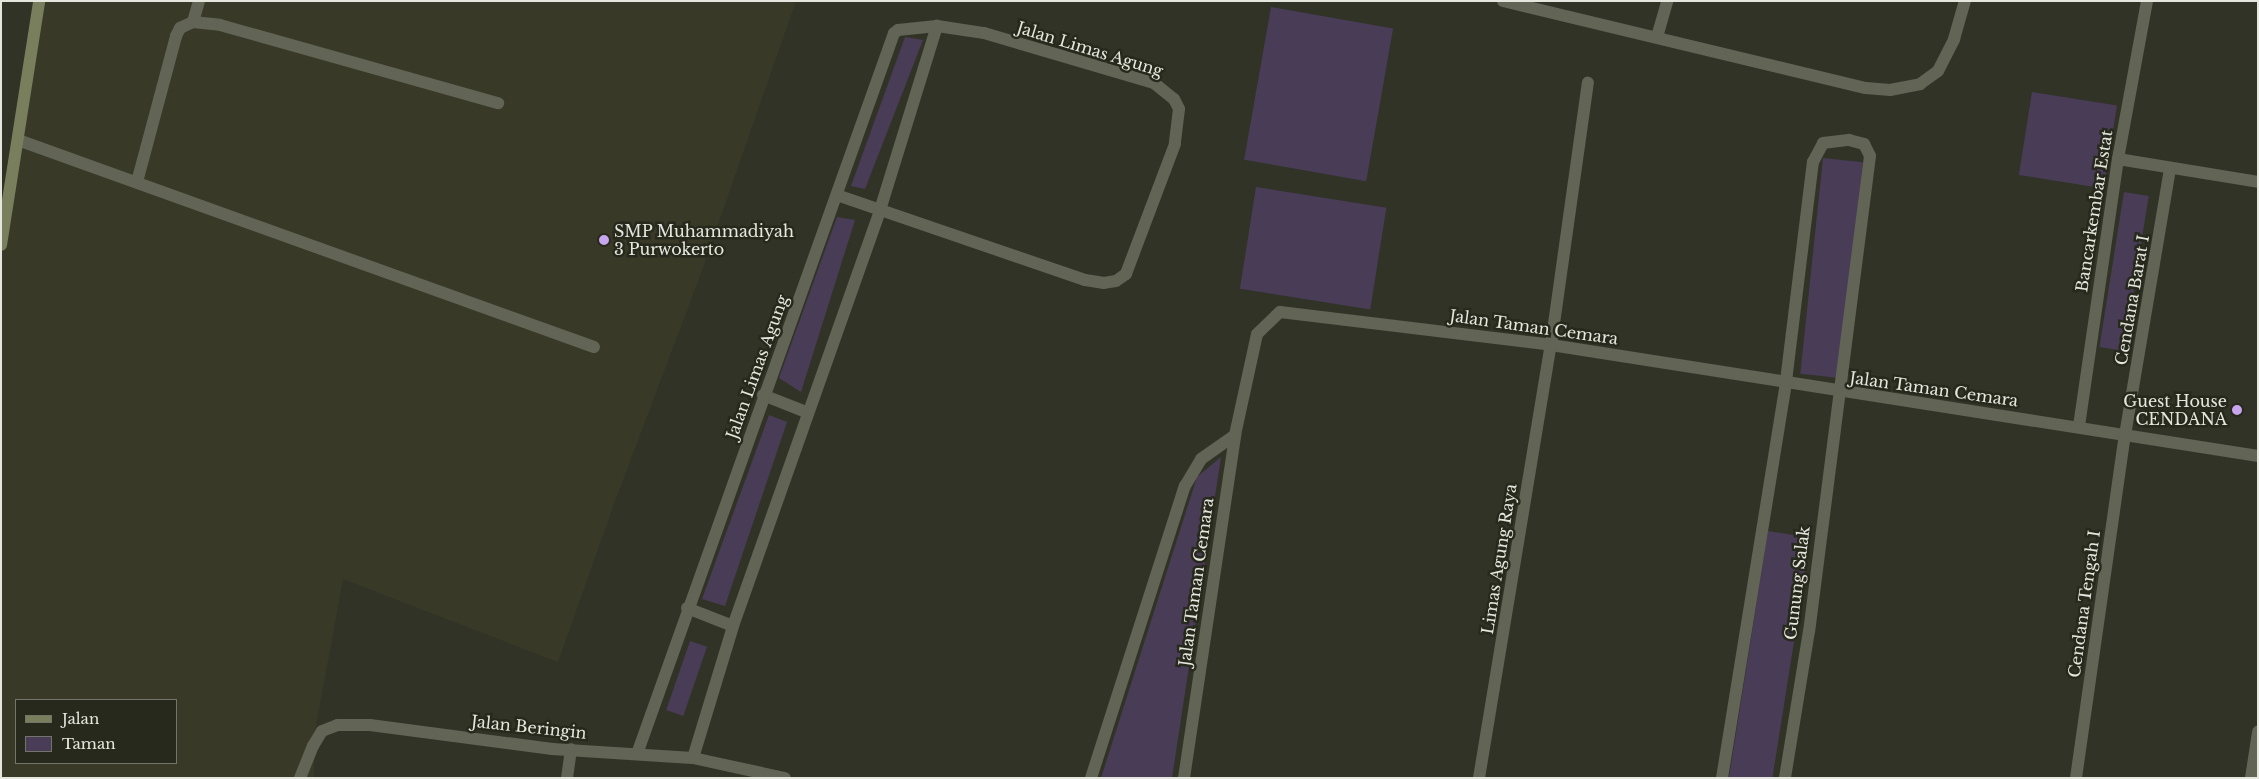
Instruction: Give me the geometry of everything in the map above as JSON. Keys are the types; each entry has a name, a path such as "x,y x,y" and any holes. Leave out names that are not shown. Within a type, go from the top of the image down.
{"street":[{"path":"1,245 40,1"},
{"path":"193,22 199,1"},
{"path":"1503,1 1866,88 1890,90 1920,84 1938,71 1954,39 1965,1"},
{"path":"1657,37 1667,1"},
{"name":"Bancarkembar Estat","path":"2079,426 2118,159 2147,1"},
{"path":"137,182 176,36 180,28 193,22 220,25 498,103"},
{"path":"693,758 733,626 806,412 880,210 937,26"},
{"name":"Jalan Limas Agung","path":"637,754 763,395 837,195 891,37 898,30 937,26 984,33 1154,83 1170,94 1179,109 1175,144 1126,274 1116,281 1086,280 837,195"},
{"name":"Limas Agung Raya","path":"1479,778 1551,345 1588,83"},
{"path":"18,140 594,347"},
{"name":"Gunung Salak","path":"1785,778 1808,631 1837,392 1870,156 1864,144 1849,140 1823,143 1813,162 1786,381"},
{"path":"2118,159 2170,170 2258,182"},
{"name":"Cendana Barat I","path":"2125,435 2170,170"},
{"name":"Jalan Taman Cemara","path":"1184,778 1235,435 1257,334 1280,312 1551,345 1786,381 1837,392 2079,426 2258,456"},
{"path":"1722,778 1786,381"},
{"path":"763,395 806,412"},
{"path":"1091,778 1185,486 1201,459 1235,435"},
{"name":"Cendana Tengah I","path":"2076,778 2125,435"},
{"path":"687,608 733,626"},
{"name":"Jalan Beringin","path":"300,778 313,746 322,731 338,725 370,725 570,749 693,758 785,778"},
{"path":"2251,778 2258,732"},
{"path":"567,778 570,749"}],"shaded area":[{"path":"39,1 796,1 701,273 614,504 558,662 343,579 314,737 314,778 1,778 1,237"}],"green space":[{"path":"1271,7 1393,29 1366,181 1244,160"},
{"path":"905,37 923,40 865,189 851,186"},
{"path":"2032,92 2117,105 2104,188 2019,175"},
{"path":"1823,158 1863,162 1840,378 1800,374"},
{"path":"1256,187 1386,208 1370,309 1240,289"},
{"path":"2124,192 2149,196 2124,351 2099,347"},
{"path":"837,217 855,220 801,392 779,378"},
{"path":"769,415 787,422 725,606 702,599"},
{"path":"1221,457 1172,778 1101,778 1197,477"},
{"path":"1768,531 1810,538 1772,778 1729,778"},
{"path":"690,641 707,647 683,716 666,710"}],"place":[{"name":"SMP Muhammadiyah 3 Purwokerto","path":"604,240"},
{"name":"Guest House CENDANA","path":"2237,410"}]}
